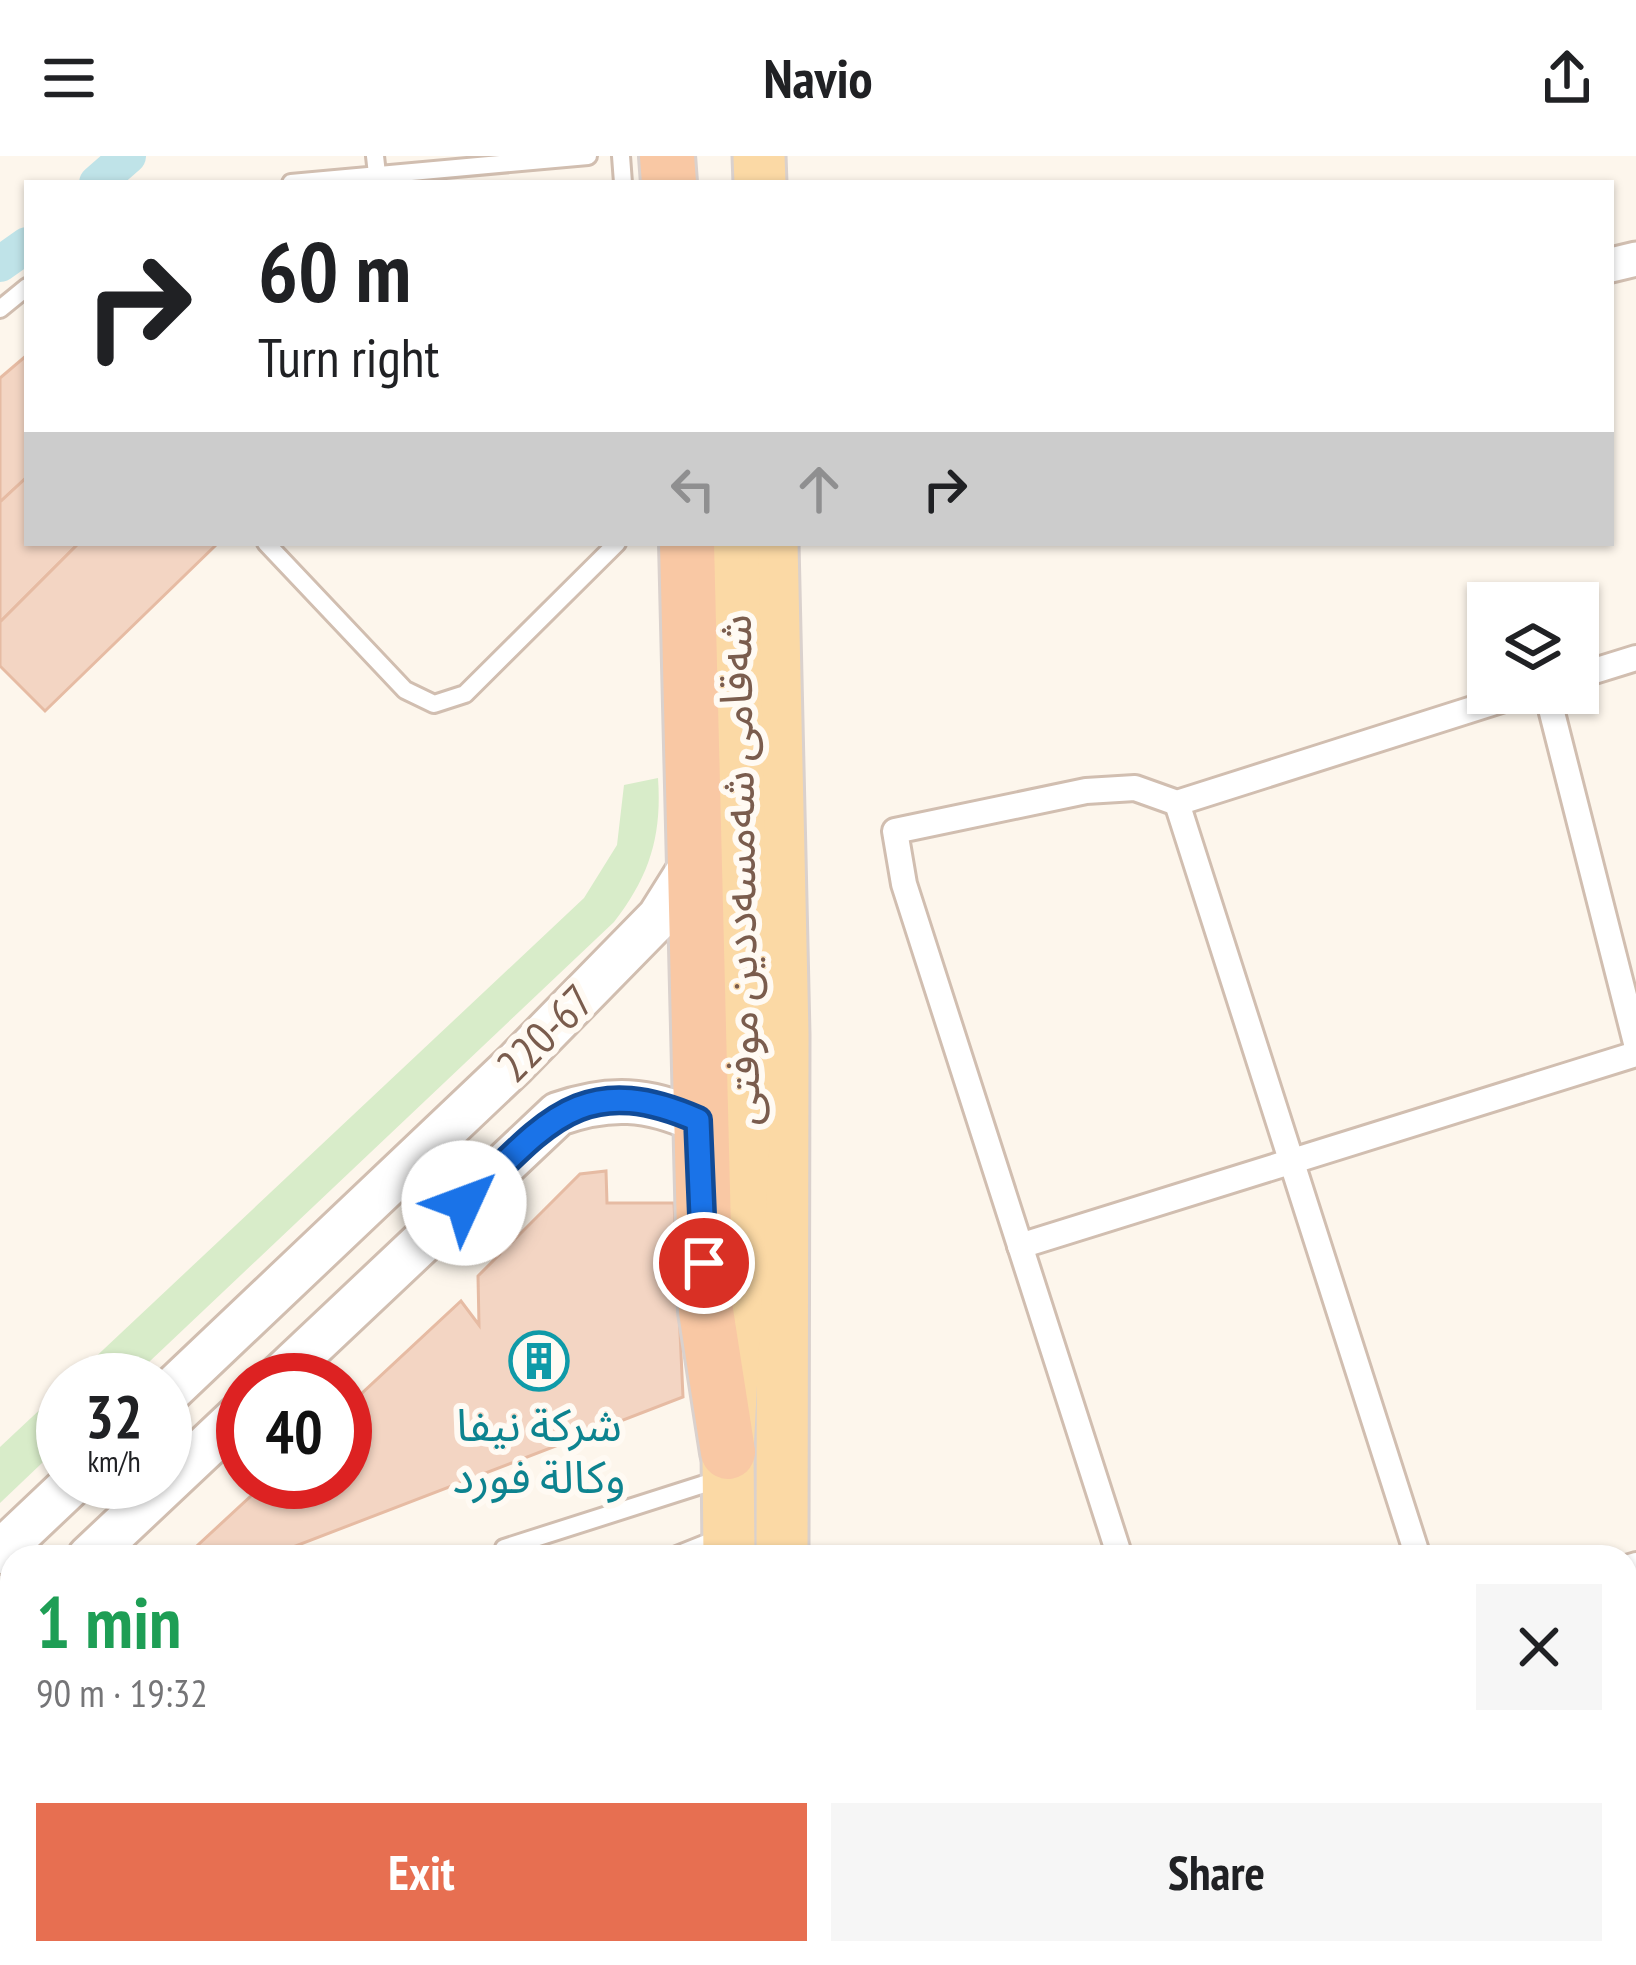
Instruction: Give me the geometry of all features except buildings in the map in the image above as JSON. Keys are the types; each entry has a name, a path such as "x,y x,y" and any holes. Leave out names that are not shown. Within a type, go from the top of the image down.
{"highway":[{"path":"687,546 706,1311 728,1464"}],"main road":[{"name":"شەقامی شەمسەددین موفتی","path":"729,1545 728,1464 745,1124 733,546"},
{"name":"شەقامی شەمسەددین موفتی","path":"772,546 783,1035 782,1545"}],"street":[{"path":"1599,669 1636,658"},
{"path":"1116,1545 904,884 895,831 1086,791 1135,788 1177,803 1467,711"},
{"path":"1553,714 1628,989 1636,1043"},
{"path":"1177,803 1294,1157 1414,1545"},
{"name":"220-67","path":"192,1370 515,1064 659,917 698,854"},
{"path":"1020,1246 1636,1054"},
{"path":"515,1064 529,1063 552,1076 559,1088 558,1114"},
{"name":"220-67","path":"306,1353 558,1114 592,1102 629,1100 665,1106 698,1120"},
{"path":"102,1545 216,1437"},
{"path":"7,1545 45,1509"}],"lane":[{"path":"306,180 376,165 588,156"},
{"path":"269,546 406,690 434,704 465,694 614,546"},
{"path":"512,1545 728,1464"}],"green space":[{"path":"658,778 658,818 645,871 614,922 159,1353 100,1353 584,898 617,845 624,785"},
{"path":"36,1413 36,1469 0,1503 0,1447"}],"waterway":[{"path":"100,180 128,156"},
{"path":"0,264 24,247"}],"place":[{"name":"شركة نيفا وكالة فورد","path":"539,1361"}],"route":[{"path":"464,1203 558,1114 592,1102 629,1100 665,1106 698,1120 704,1263"}]}
